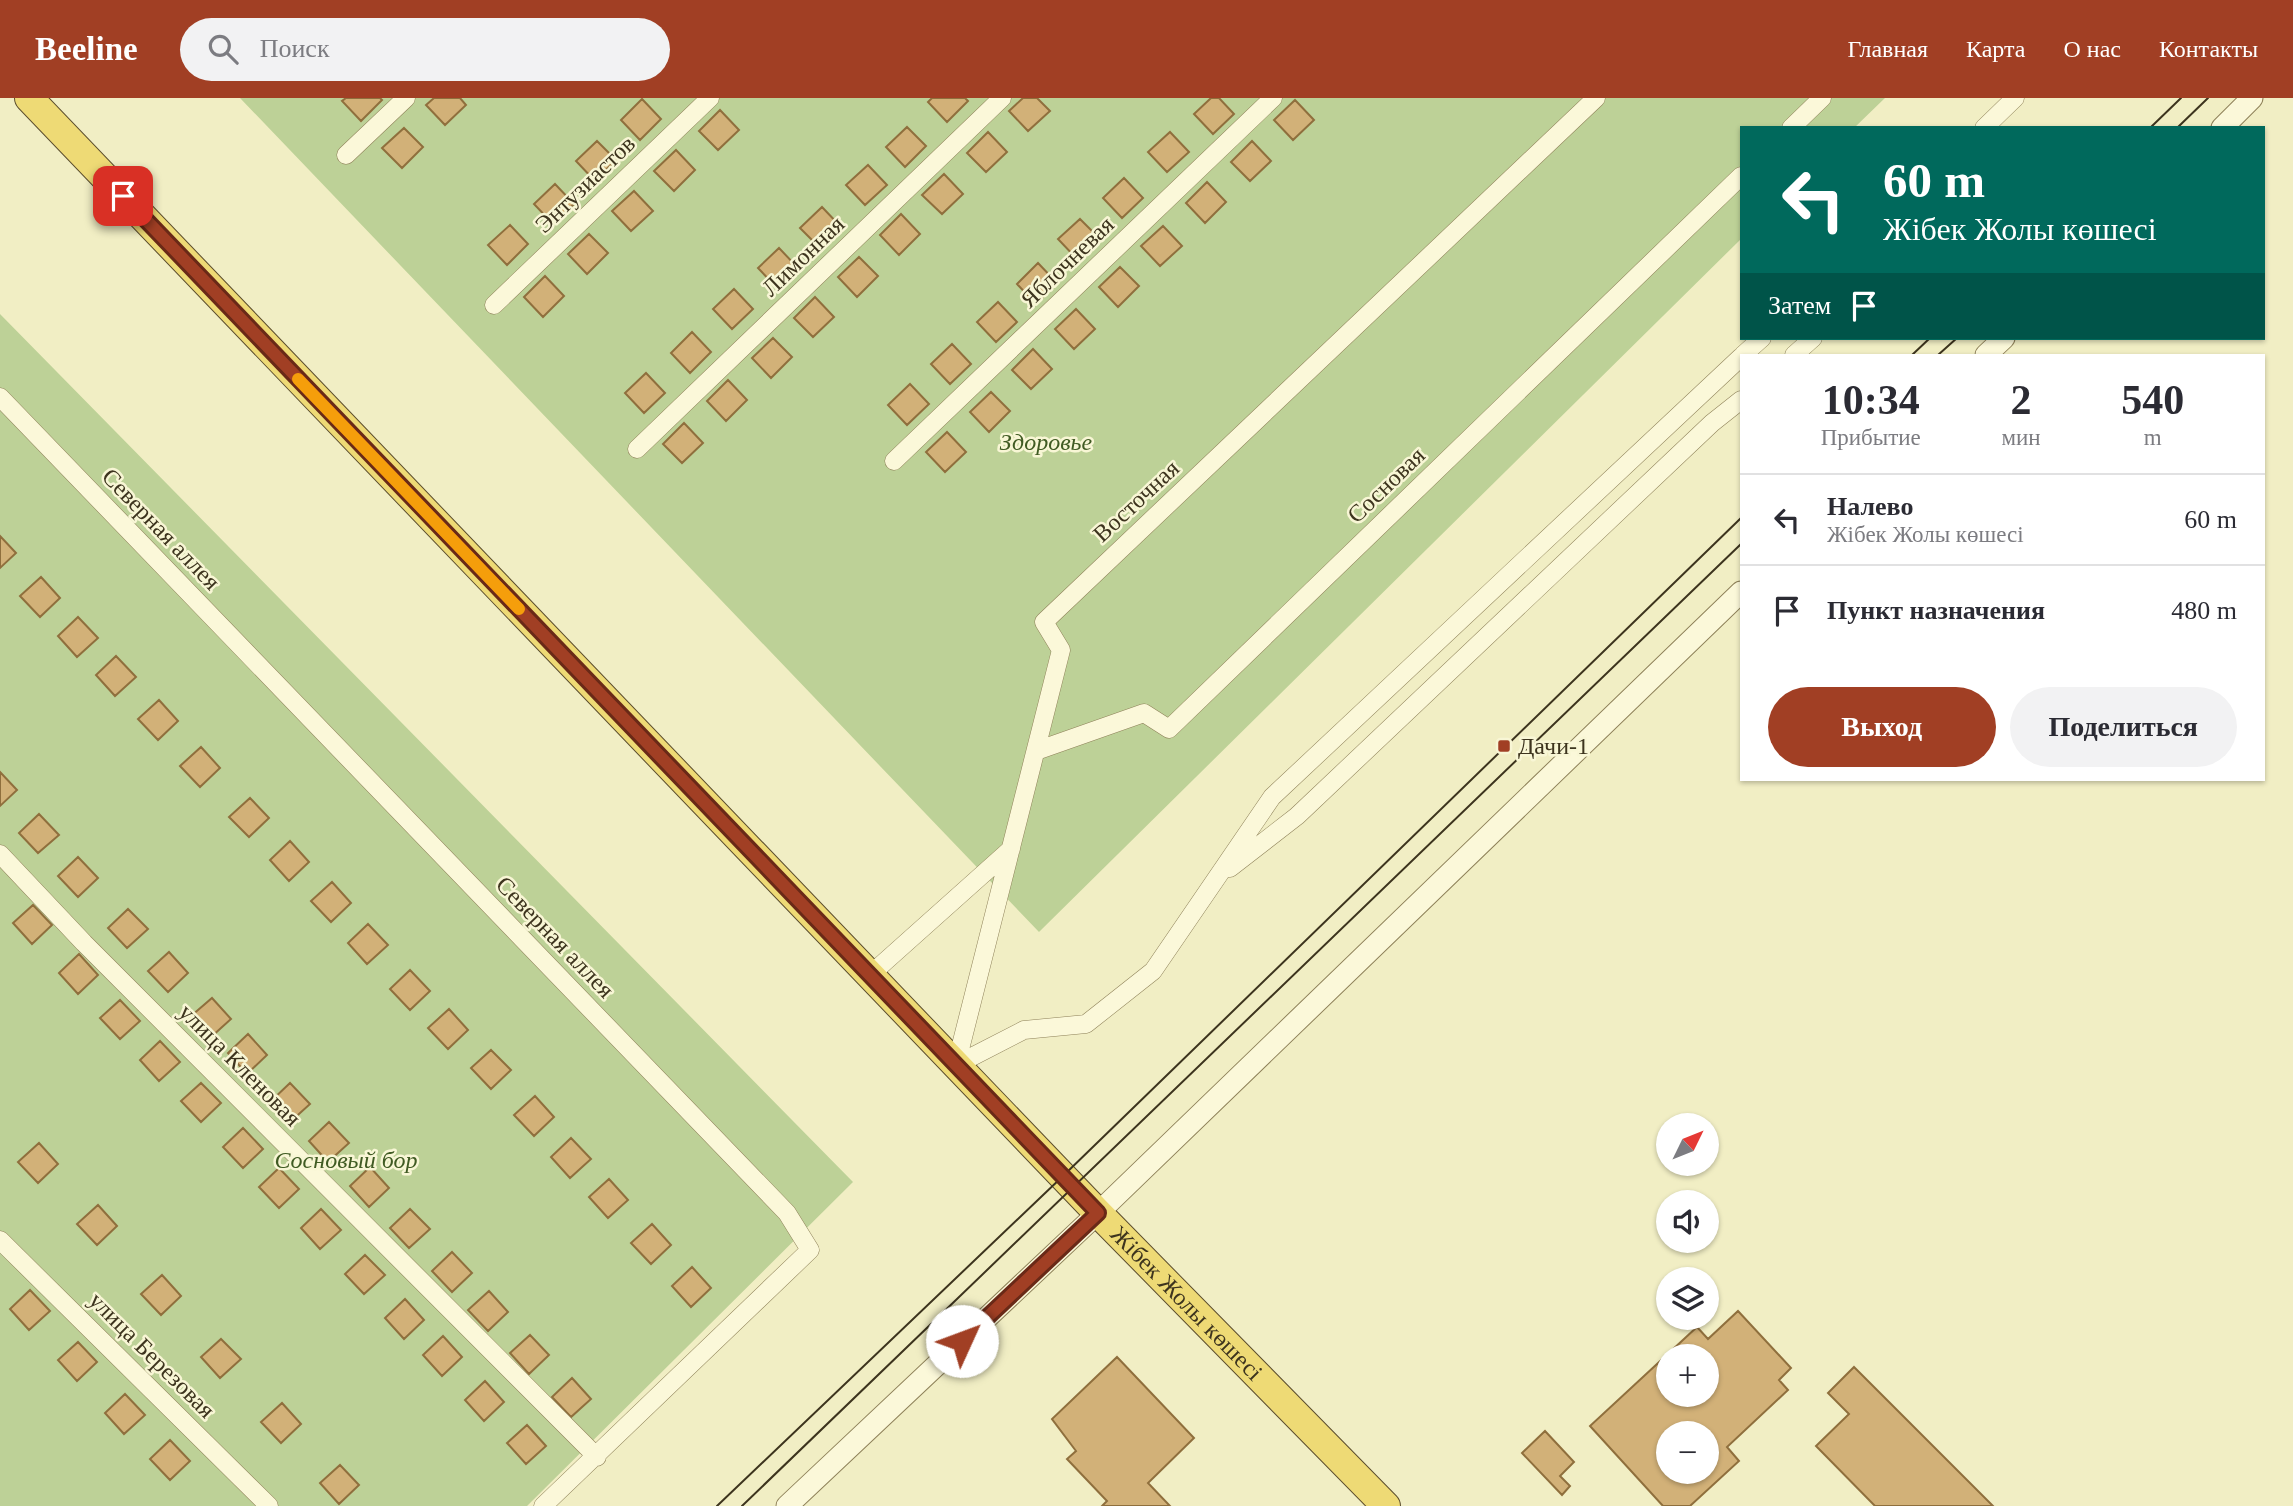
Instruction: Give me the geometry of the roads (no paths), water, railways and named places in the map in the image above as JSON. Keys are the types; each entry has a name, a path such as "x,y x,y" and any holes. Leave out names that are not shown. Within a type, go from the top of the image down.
{"highway":[{"name":"Жібек Жолы көшесі","path":"29,98 1098,1213 1386,1506"}],"street":[{"path":"346,155 406,98"},
{"name":"Энтузиастов","path":"494,305 710,98"},
{"name":"Лимонная","path":"638,449 1002,98"},
{"name":"Яблочневая","path":"894,461 1273,98"},
{"name":"Восточная","path":"956,1065 1061,650 1044,622 1596,98"},
{"path":"1793,126 1822,98"},
{"path":"1986,126 2015,98"},
{"path":"2224,126 2252,98"},
{"name":"Сосновая","path":"1035,751 1144,713 1169,729 1740,177"},
{"path":"1744,354 1760,340"},
{"path":"1795,354 1811,340"},
{"path":"1987,354 2002,340"},
{"path":"956,1065 1024,1030 1087,1024 1153,971 1272,797 1740,358"},
{"name":"Северная аллея","path":"0,397 787,1213 810,1250 597,1457 542,1506"},
{"path":"1216,879 1297,816 1712,423 1740,401"},
{"path":"787,1506 1098,1213 1740,593"},
{"path":"870,975 1011,849"},
{"name":"улица Кленовая","path":"0,854 84,943 597,1457"},
{"name":"улица Березовая","path":"0,1240 269,1506"}],"tram line":[{"path":"2152,126 2181,98"},
{"path":"2179,126 2208,98"},
{"path":"1913,354 1928,340"},
{"path":"1939,354 1955,340"},
{"path":"717,1506 1063,1176 1740,519"},
{"path":"742,1506 1740,545"}],"place":[{"name":"Дачи-1","path":"1504,746"}],"park label":[{"name":"Здоровье","path":"1046,442"},
{"name":"Сосновый бор","path":"346,1160"}]}
